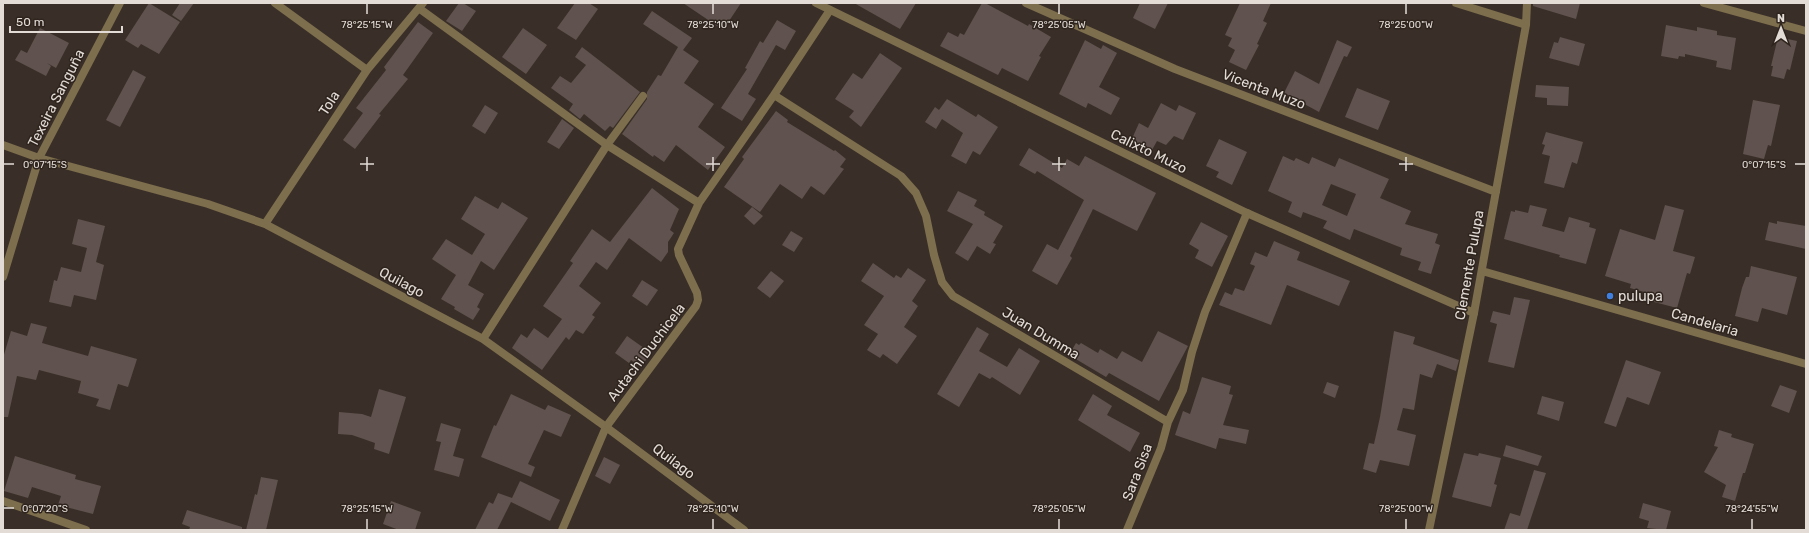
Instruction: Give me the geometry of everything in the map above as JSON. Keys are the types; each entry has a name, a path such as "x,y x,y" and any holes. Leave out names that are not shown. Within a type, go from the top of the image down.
{"street":[{"name":"Texeira Sanguña","path":"3,277 39,158 120,3"},
{"path":"275,3 367,70"},
{"name":"Calixto Muzo","path":"816,3 1247,213 1474,313"},
{"name":"Vicenta Muzo","path":"1026,3 1175,69 1496,192"},
{"path":"1456,3 1526,25"},
{"name":"Clemente Pulupa","path":"1429,530 1482,271 1526,25 1527,3"},
{"path":"1704,3 1806,31"},
{"path":"422,6 607,145 699,203"},
{"name":"Tola","path":"265,224 367,70 422,6"},
{"name":"Autachi Duchicela","path":"562,530 606,427 696,306 698,300 697,293 678,249 699,203 774,95 830,10"},
{"name":"Juan Dumma","path":"774,95 901,176 916,193 926,216 934,255 942,282 953,296 1168,422"},
{"path":"483,339 607,145 643,96"},
{"name":"Quilago","path":"3,145 39,158 208,204 265,224 483,339 606,427 744,530"},
{"path":"1168,422 1183,390 1192,352 1205,312 1247,213"},
{"name":"Candelaria","path":"1482,271 1806,364"},
{"name":"Sara Sisa","path":"1127,530 1161,448 1168,422"},
{"path":"3,501 86,530"}],"building":[{"path":"149,3 180,22 159,54 141,44 138,48 125,40"},
{"path":"180,3 194,3 181,21 172,15"},
{"path":"459,3 463,3 476,11 462,31 446,21"},
{"path":"575,3 589,3 598,9 576,40 557,28"},
{"path":"683,3 741,3 723,30"},
{"path":"854,3 916,3 900,29"},
{"path":"982,3 985,3 1028,26 1029,24 1051,37 1039,56 1041,57 1028,81 1002,68 998,75 940,46 948,32 958,37 960,33 964,35"},
{"path":"1140,3 1168,3 1155,29 1133,18"},
{"path":"1240,3 1271,3 1263,21 1267,23 1257,44 1259,45 1246,70 1229,62 1235,50 1228,46 1232,38 1225,35"},
{"path":"1533,3 1580,3 1576,19 1533,6"},
{"path":"652,11 692,38 683,50 699,61 684,83 714,104 698,127 725,147 708,170 676,145 664,162 654,155 653,157 622,134 647,99 647,92 658,75 661,76 678,47 643,24"},
{"path":"777,20 796,31 785,50 776,45 748,94 756,99 742,121 721,108 747,69 745,68 760,41 763,43"},
{"path":"418,22 433,33 403,75 408,79 379,114 381,115 355,149 343,140 363,113 356,108 386,70 384,67"},
{"path":"1666,25 1697,31 1697,27 1717,31 1717,35 1736,38 1731,70 1716,67 1717,61 1685,54 1685,57 1679,56 1678,59 1661,56"},
{"path":"40,28 69,43 56,68 47,63 51,66 46,76 15,60 21,50 27,53"},
{"path":"523,28 547,45 526,74 502,57"},
{"path":"1560,37 1585,44 1579,66 1549,58 1554,42 1558,43"},
{"path":"1778,37 1797,41 1790,70 1787,69 1784,79 1771,76 1773,66 1771,66"},
{"path":"1085,40 1101,49 1103,45 1117,53 1099,87 1120,98 1111,115 1088,103 1086,108 1059,94"},
{"path":"1337,40 1352,47 1347,57 1344,56 1319,112 1284,93 1295,71 1319,84"},
{"path":"582,47 640,92 613,128 610,126 605,131 584,114 580,119 569,110 573,104 551,88 560,76 571,83 586,65 575,57"},
{"path":"880,53 902,68 861,127 849,117 854,111 835,99 853,73 862,79"},
{"path":"133,70 146,77 120,127 106,120"},
{"path":"1536,85 1569,87 1568,106 1547,105 1547,98 1535,97"},
{"path":"1357,88 1390,101 1378,130 1345,117"},
{"path":"947,99 976,117 978,114 998,127 980,155 973,151 966,164 951,156 963,133 942,119 936,129 925,122 935,107 939,110"},
{"path":"1753,100 1780,105 1771,146 1768,145 1764,159 1743,154"},
{"path":"1161,103 1176,111 1179,105 1196,113 1183,140 1174,136 1166,145 1157,141 1152,150 1131,141 1139,123 1148,128"},
{"path":"485,105 498,113 485,134 472,126"},
{"path":"776,111 788,120 787,122 834,151 835,150 846,159 840,167 844,169 824,195 811,186 802,199 780,184 760,212 724,187 744,159 742,157"},
{"path":"562,119 574,128 559,149 547,142"},
{"path":"1546,132 1583,142 1577,164 1572,162 1564,188 1544,183 1550,156 1542,154 1545,145 1542,144"},
{"path":"1219,139 1247,152 1232,185 1216,177 1219,172 1206,166"},
{"path":"1029,148 1062,168 1067,159 1079,166 1085,156 1156,193 1137,231 1093,209 1070,256 1072,258 1057,285 1032,271 1047,244 1058,250 1084,200 1037,171 1035,174 1019,165"},
{"path":"1283,156 1294,161 1296,158 1309,164 1312,157 1335,167 1339,158 1389,179 1380,198 1411,211 1405,224 1438,234 1435,243 1440,245 1431,274 1418,270 1421,262 1400,255 1402,248 1354,229 1350,240 1323,228 1327,221 1303,212 1301,218 1288,212 1292,202 1268,191","holes":["1331,184 1356,194 1347,216 1322,205"]},
{"path":"652,188 679,209 670,230 674,233 668,242 668,252 661,262 629,238 607,270 596,262 579,286 601,303 592,315 595,317 583,334 576,330 569,340 566,337 542,370 512,348 521,334 527,338 534,328 548,338 562,319 543,306 573,263 570,261 592,229 610,242"},
{"path":"958,191 977,200 974,206 985,212 984,215 1003,226 993,243 996,244 990,254 977,246 968,261 955,253 973,224 947,211"},
{"path":"475,196 498,209 502,202 528,218 494,270 481,261 468,285 484,294 477,307 480,309 473,320 454,309 455,307 441,299 456,275 432,259 446,239 472,255 485,234 461,219"},
{"path":"1530,205 1547,209 1542,226 1564,232 1569,217 1590,223 1589,227 1596,229 1586,264 1504,239 1511,211 1515,212 1515,210 1528,213"},
{"path":"1665,205 1684,210 1673,251 1695,257 1690,274 1687,273 1677,308 1654,302 1655,295 1630,288 1631,284 1605,276 1620,229 1655,240"},
{"path":"752,207 763,216 754,225 744,216"},
{"path":"78,219 105,226 96,262 104,265 96,300 74,295 71,307 49,302 54,280 57,281 61,267 81,272 87,248 72,244"},
{"path":"1777,221 1806,226 1806,249 1765,240 1769,222 1777,224"},
{"path":"1201,222 1228,236 1212,267 1195,258 1199,250 1189,244"},
{"path":"791,231 803,238 794,252 782,245"},
{"path":"1274,241 1300,252 1297,260 1350,281 1339,306 1287,285 1271,325 1219,305 1225,292 1232,295 1235,288 1244,291 1255,266 1250,264 1255,252 1267,257"},
{"path":"873,263 894,278 896,275 901,278 908,268 926,280 912,301 918,306 904,327 917,336 897,364 883,354 880,358 867,350 878,334 864,325 884,296 861,281"},
{"path":"1751,266 1797,277 1787,315 1762,308 1758,322 1735,316 1742,288 1746,277 1749,277"},
{"path":"771,271 784,281 770,298 757,288"},
{"path":"642,280 658,290 647,306 632,296"},
{"path":"1514,297 1530,300 1514,368 1488,362 1497,324 1490,322 1493,311 1510,315"},
{"path":"31,323 47,327 42,343 88,356 91,346 137,359 128,387 118,384 110,410 96,406 99,399 78,393 81,381 39,370 36,380 17,376 8,417 3,417 3,358 11,331 27,336"},
{"path":"977,327 989,334 979,351 1007,367 1019,348 1040,361 1020,395 992,377 990,379 979,373 959,407 937,394"},
{"path":"1158,331 1188,346 1159,401 1109,373 1106,377 1069,355 1076,343 1079,345 1081,343 1098,353 1100,349 1117,359 1122,351 1142,362"},
{"path":"1394,331 1415,337 1413,344 1459,360 1456,371 1437,364 1432,378 1420,374 1414,410 1403,408 1397,430 1416,435 1409,466 1380,460 1376,473 1363,469 1369,443 1374,444 1380,417"},
{"path":"627,336 651,353 641,367 631,360 629,363 615,353"},
{"path":"1626,360 1661,372 1649,405 1627,397 1616,427 1604,423"},
{"path":"1202,377 1231,386 1229,394 1233,395 1223,425 1249,430 1246,444 1219,438 1216,449 1175,435 1183,411 1190,414"},
{"path":"1327,382 1339,386 1335,398 1323,393"},
{"path":"1780,385 1797,391 1789,413 1771,406"},
{"path":"379,389 406,397 389,454 374,449 375,443 352,435 338,434 339,412 362,414 371,417"},
{"path":"511,394 545,410 548,405 571,415 561,437 544,430 528,464 535,467 531,477 481,457 494,425 496,426"},
{"path":"1093,394 1112,406 1107,415 1140,433 1130,452 1078,420"},
{"path":"1542,396 1564,402 1559,421 1537,414"},
{"path":"441,423 461,429 453,456 464,459 459,477 434,470 441,442 436,441"},
{"path":"1719,430 1732,434 1731,437 1754,444 1745,473 1743,473 1735,501 1722,497 1726,485 1704,472 1718,447 1714,446"},
{"path":"1506,445 1542,456 1538,466 1503,456"},
{"path":"1464,453 1478,456 1479,453 1501,458 1494,484 1497,485 1491,507 1452,497"},
{"path":"15,456 76,475 75,479 101,486 93,514 58,505 61,496 32,487 28,498 4,491"},
{"path":"604,457 620,465 610,484 595,476"},
{"path":"1534,470 1546,473 1527,530 1504,530 1510,513 1520,516"},
{"path":"261,477 278,480 266,530 246,530 255,494 257,495"},
{"path":"520,481 560,500 550,521 511,502 497,530 475,530 489,502 493,504 498,493 512,498"},
{"path":"391,501 421,512 415,530 399,530 383,524"},
{"path":"1643,503 1671,511 1666,530 1647,528 1649,521 1639,518"},
{"path":"187,510 242,527 242,530 189,530 190,527 182,524"}],"place":[{"name":"pulupa","path":"1610,296"}]}
